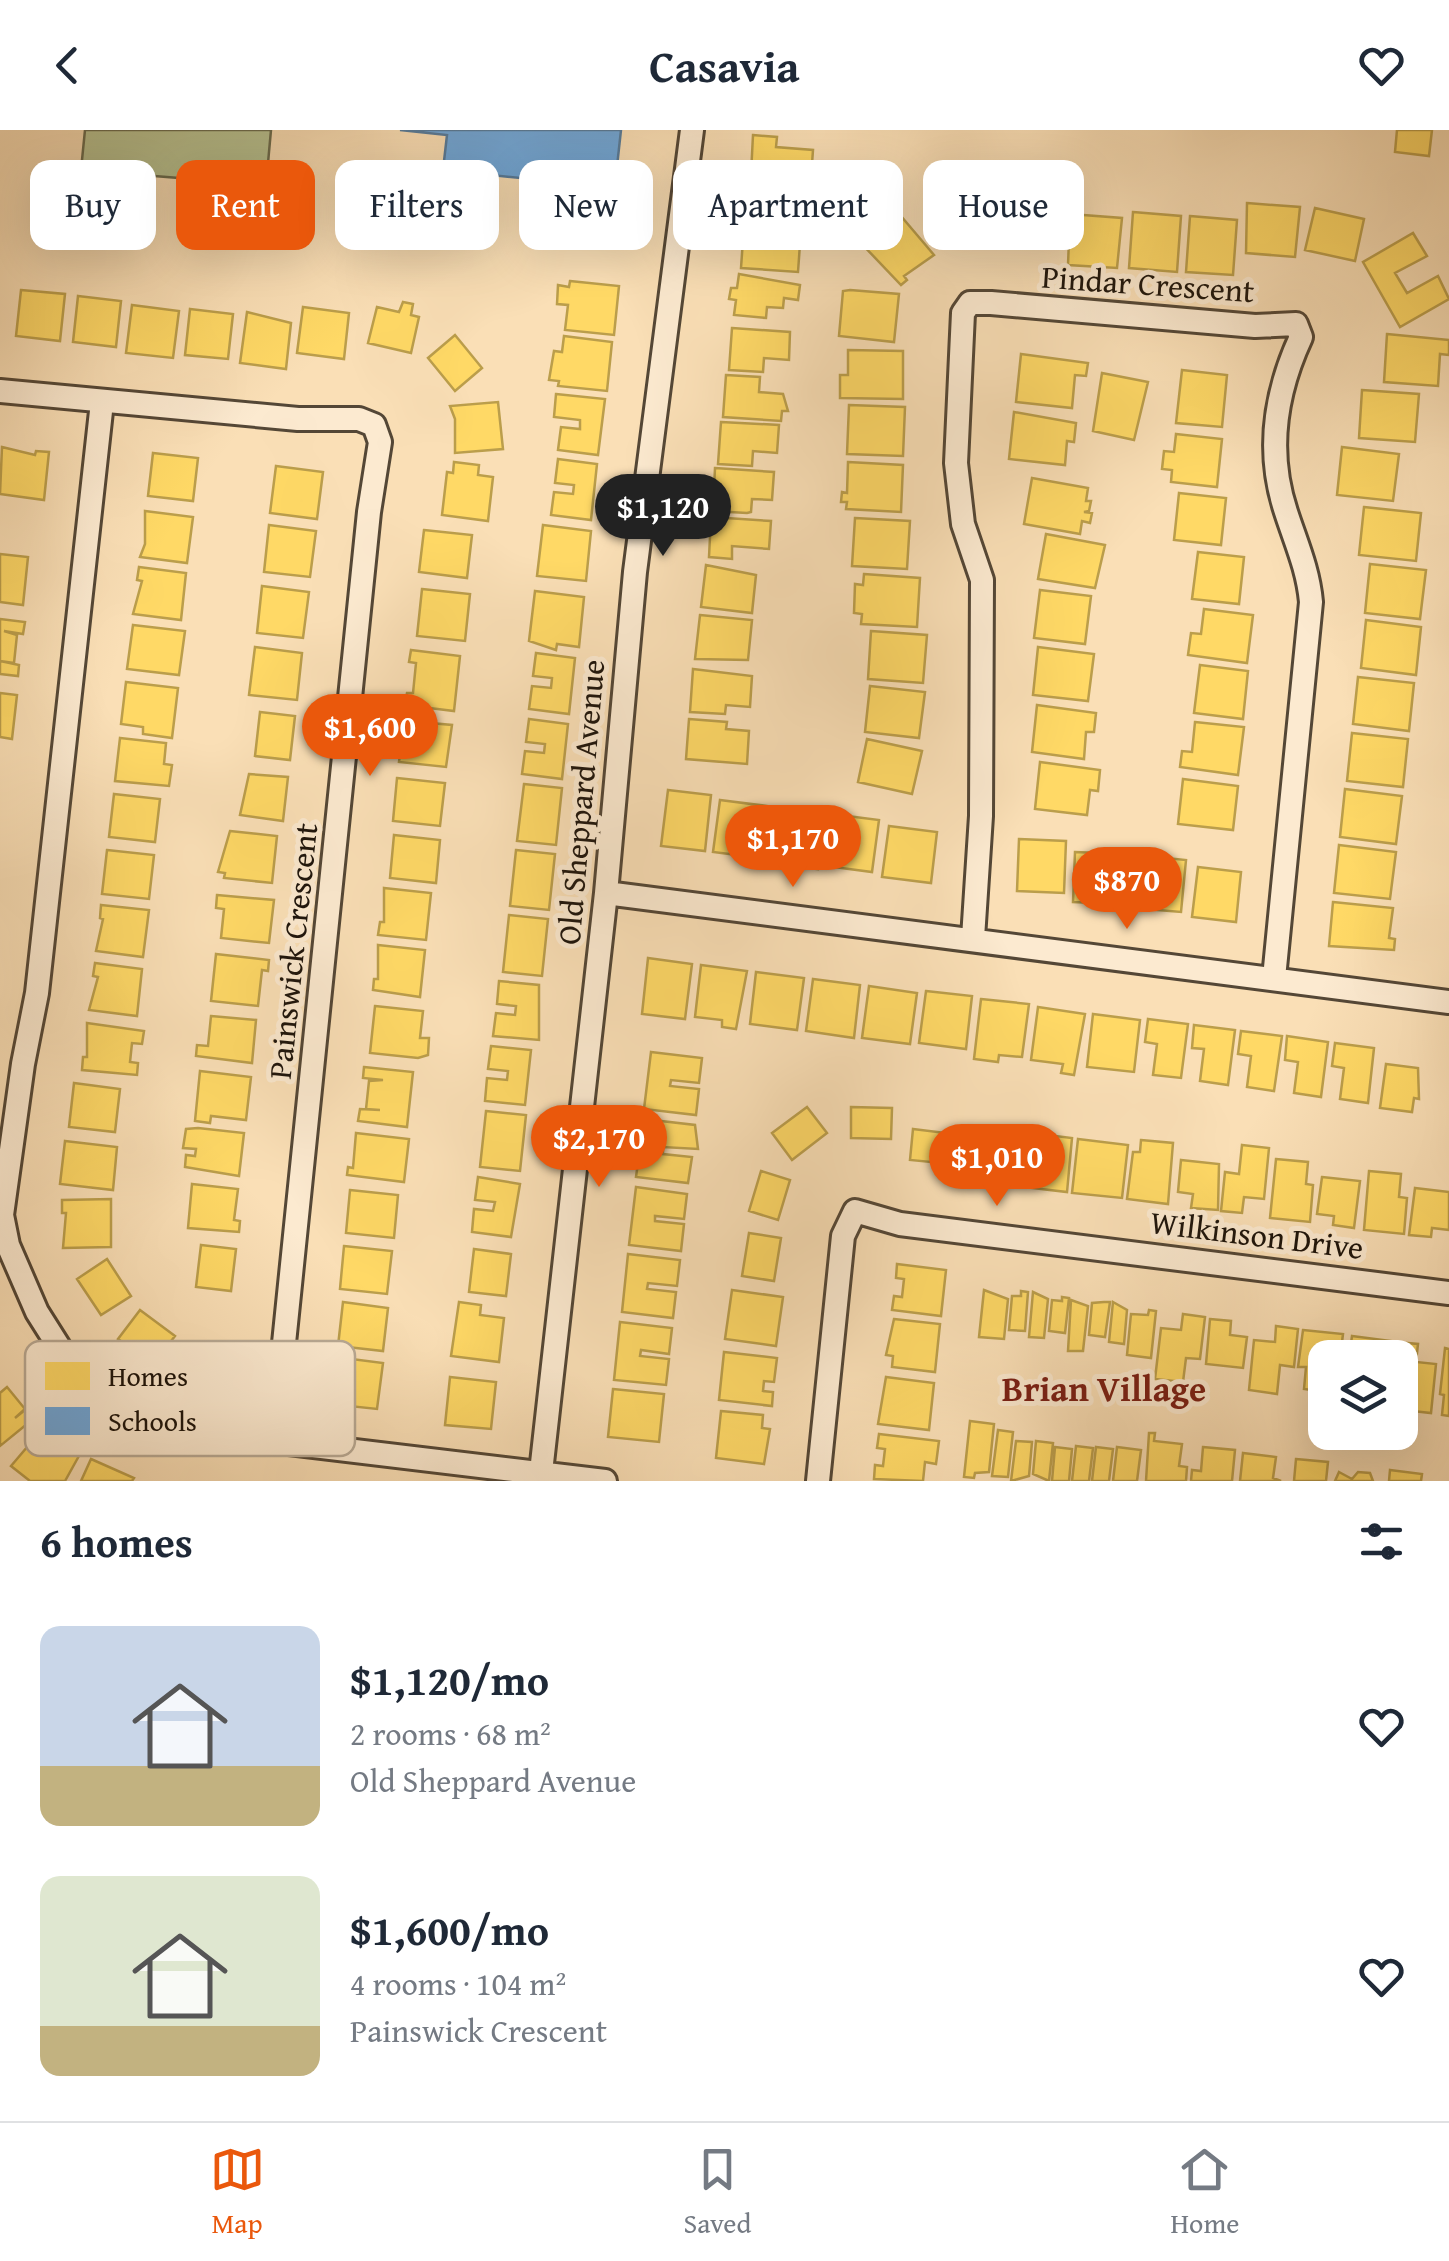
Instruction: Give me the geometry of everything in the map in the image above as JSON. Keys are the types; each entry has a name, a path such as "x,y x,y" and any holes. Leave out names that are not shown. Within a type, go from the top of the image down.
{"street":[{"name":"Old Sheppard Avenue","path":"541,1476 606,893 635,572 692,130"},
{"name":"Pindar Crescent","path":"974,938 981,816 982,580 963,524 956,463 962,314 970,304 991,302 1255,326 1296,324 1301,336 1282,386 1273,460 1285,509 1308,570 1311,602 1274,978"},
{"name":"Painswick Crescent","path":"0,391 298,419 359,419 374,426 380,442 369,512 284,1341"},
{"path":"55,1341 37,1312 8,1246 2,1215 22,1064 38,993 102,402"},
{"path":"606,893 1449,1002"},
{"name":"Wilkinson Drive","path":"818,1481 844,1236 855,1211 900,1224 1449,1293"},
{"path":"355,1452 605,1481"}],"green space":[{"path":"85,130 271,130 268,160 176,160 176,178 156,176 156,160 82,160"}],"building: Homes":[{"path":"1397,130 1432,130 1429,156 1395,152"},
{"path":"753,135 777,137 776,147 813,150 812,160 752,160"},
{"path":"1247,203 1300,207 1295,257 1246,253"},
{"path":"1315,208 1364,219 1355,261 1305,250"},
{"path":"1133,212 1181,216 1177,272 1129,268"},
{"path":"1084,215 1122,218 1117,268 1068,265 1069,250 1084,250"},
{"path":"1190,216 1237,220 1233,275 1186,272"},
{"path":"903,218 923,242 923,250 934,255 904,276 907,280 901,285 868,250 903,250"},
{"path":"1413,233 1427,256 1395,273 1407,293 1438,276 1449,299 1400,327 1363,262"},
{"path":"742,250 800,250 798,272 741,268"},
{"path":"739,274 800,285 798,300 784,298 783,308 767,307 766,318 734,315 736,300 729,299 731,288 737,288"},
{"path":"570,281 619,286 614,335 565,330 568,305 557,304 558,285 569,287"},
{"path":"21,290 65,294 60,341 16,336"},
{"path":"843,291 899,294 894,342 839,336"},
{"path":"78,296 121,301 116,347 73,342"},
{"path":"403,302 413,304 411,315 419,317 411,353 368,343 377,307 399,312"},
{"path":"132,305 179,311 173,358 126,353"},
{"path":"303,307 349,313 344,359 297,353"},
{"path":"190,309 233,314 228,359 185,355"},
{"path":"247,312 291,323 286,369 240,363"},
{"path":"732,328 790,332 789,360 764,358 763,372 729,370"},
{"path":"1387,334 1449,340 1449,355 1440,354 1438,386 1384,382"},
{"path":"455,335 482,368 455,391 428,358"},
{"path":"564,336 612,342 607,391 558,386 559,381 549,380 554,351 562,352"},
{"path":"848,350 903,351 903,399 840,398 840,375 848,375"},
{"path":"1021,354 1088,363 1086,376 1075,375 1072,408 1016,402"},
{"path":"1182,370 1227,375 1222,427 1176,423"},
{"path":"1102,373 1148,382 1134,440 1093,431"},
{"path":"726,375 760,377 759,392 783,394 788,411 782,411 781,421 723,417"},
{"path":"1362,390 1419,394 1415,442 1359,438"},
{"path":"556,394 605,399 598,455 558,450 561,427 580,429 580,420 554,417"},
{"path":"498,402 503,449 455,453 455,419 450,406"},
{"path":"849,405 905,407 903,456 847,454"},
{"path":"1014,412 1076,423 1074,442 1067,441 1065,465 1009,459"},
{"path":"721,422 779,425 777,453 753,451 752,466 718,464"},
{"path":"1176,434 1222,439 1217,487 1171,482 1172,470 1162,469 1164,451 1174,452"},
{"path":"2,447 35,455 36,451 49,452 44,500 0,494"},
{"path":"1342,447 1399,454 1393,501 1337,495"},
{"path":"153,453 198,458 193,501 148,496"},
{"path":"558,459 597,464 591,520 551,515 554,492 573,494 574,485 555,483"},
{"path":"454,462 479,465 478,475 493,477 488,521 442,515 447,472 453,473"},
{"path":"848,462 903,465 901,512 846,509 847,502 841,502 842,492 847,493"},
{"path":"276,466 323,472 317,519 270,513"},
{"path":"715,468 774,472 772,500 752,499 751,512 747,513 713,511"},
{"path":"1032,478 1088,488 1086,501 1091,501 1089,511 1084,512 1092,513 1090,523 1082,521 1080,534 1024,524"},
{"path":"1179,493 1226,498 1221,545 1174,540"},
{"path":"1364,507 1421,513 1416,561 1359,555"},
{"path":"145,511 193,517 187,563 140,557 145,544"},
{"path":"711,517 771,521 769,549 732,546 732,559 709,557"},
{"path":"855,518 910,521 907,569 852,566"},
{"path":"269,525 316,531 310,577 264,572"},
{"path":"543,525 591,531 586,581 537,576"},
{"path":"424,530 472,535 467,578 419,572"},
{"path":"1046,534 1105,545 1095,588 1038,579"},
{"path":"1198,552 1244,557 1239,604 1192,599"},
{"path":"0,554 28,557 23,605 0,602"},
{"path":"1370,564 1426,570 1420,619 1365,613"},
{"path":"706,565 756,575 752,613 701,607"},
{"path":"139,567 186,573 181,620 133,614 142,581 137,580"},
{"path":"864,574 920,578 917,627 861,624 862,614 854,613 855,584 863,585"},
{"path":"262,586 309,592 303,638 257,633"},
{"path":"422,589 470,594 465,641 417,636"},
{"path":"1040,590 1091,596 1085,644 1034,638"},
{"path":"535,591 584,597 579,647 557,644 556,650 529,641"},
{"path":"1204,609 1253,615 1247,663 1188,655 1191,633 1201,634"},
{"path":"700,615 752,620 748,660 695,659"},
{"path":"0,619 25,622 23,634 4,631 17,635 14,663 0,661"},
{"path":"1366,620 1421,627 1416,675 1361,668"},
{"path":"133,625 185,631 179,675 127,669"},
{"path":"871,631 927,635 923,683 868,679"},
{"path":"255,647 302,653 297,700 249,695"},
{"path":"1038,647 1094,654 1088,701 1033,695"},
{"path":"411,650 460,656 454,711 405,705 407,693 413,693 416,663 409,662"},
{"path":"536,653 575,658 569,714 529,709 532,686 551,688 552,678 533,676"},
{"path":"0,661 19,665 18,676 0,674"},
{"path":"1200,665 1248,671 1243,719 1194,713"},
{"path":"693,669 752,676 750,707 726,705 725,714 690,712"},
{"path":"1358,677 1414,683 1409,731 1353,724"},
{"path":"126,682 178,688 172,738 143,734 143,727 121,724"},
{"path":"870,686 925,692 919,738 865,732"},
{"path":"0,693 17,695 12,739 0,737"},
{"path":"1037,705 1096,713 1094,732 1086,732 1084,759 1032,752"},
{"path":"260,712 295,716 290,760 255,756"},
{"path":"529,719 568,724 562,779 522,774 525,751 544,753 545,744 526,742"},
{"path":"689,719 727,722 726,729 749,731 747,764 686,759"},
{"path":"396,720 452,725 446,767 399,762 403,731 395,730"},
{"path":"1195,722 1244,727 1238,775 1180,767 1182,751 1192,752"},
{"path":"1352,733 1408,739 1403,787 1347,781"},
{"path":"120,738 166,743 164,764 172,765 169,786 115,781"},
{"path":"867,739 922,751 912,794 858,782"},
{"path":"1040,762 1100,770 1098,791 1090,790 1087,815 1035,809"},
{"path":"249,774 288,777 283,821 240,815"},
{"path":"397,778 445,783 440,826 393,821"},
{"path":"1183,779 1238,786 1233,830 1178,824"},
{"path":"524,784 562,788 556,845 517,841"},
{"path":"1345,789 1402,796 1396,844 1340,837"},
{"path":"668,790 711,795 705,851 661,846"},
{"path":"114,794 160,799 155,842 109,837"},
{"path":"720,800 767,806 761,858 713,852"},
{"path":"774,808 826,814 818,869 766,863"},
{"path":"832,814 879,820 872,872 826,866"},
{"path":"889,826 937,832 931,883 882,877"},
{"path":"230,831 277,836 272,883 224,878 225,873 218,872"},
{"path":"394,835 440,840 436,883 390,878"},
{"path":"1019,839 1066,841 1064,893 1017,891"},
{"path":"1339,845 1396,852 1390,899 1334,893"},
{"path":"107,850 154,855 149,899 102,894"},
{"path":"516,850 555,854 549,910 510,906"},
{"path":"1075,852 1123,854 1121,904 1073,902"},
{"path":"1138,855 1186,860 1181,912 1134,908"},
{"path":"1198,867 1241,872 1236,922 1192,917"},
{"path":"384,888 431,893 426,940 378,935 380,922 384,922"},
{"path":"217,895 274,900 269,943 221,938 224,909 216,908"},
{"path":"1333,902 1393,908 1389,938 1395,939 1394,950 1329,946"},
{"path":"101,905 149,910 143,957 96,951 103,919"},
{"path":"509,915 548,919 542,976 503,972"},
{"path":"378,945 425,950 420,997 373,990 374,979 378,979"},
{"path":"216,954 269,960 268,971 262,970 258,1006 211,1001"},
{"path":"648,958 692,964 685,1019 642,1014"},
{"path":"95,963 142,969 137,1016 89,1010 98,977 93,976"},
{"path":"701,965 747,971 736,1029 722,1027 722,1020 695,1017"},
{"path":"756,972 804,978 797,1030 750,1024"},
{"path":"813,979 860,985 854,1038 806,1031"},
{"path":"499,981 539,985 539,1040 493,1036 496,1013 515,1015 516,1006 497,1004"},
{"path":"869,986 917,993 910,1044 862,1038"},
{"path":"926,991 972,996 966,1049 919,1043"},
{"path":"981,999 1029,1004 1022,1057 999,1055 998,1062 974,1059"},
{"path":"375,1006 423,1011 420,1038 429,1038 428,1055 418,1058 370,1053"},
{"path":"1038,1007 1085,1014 1074,1075 1061,1073 1063,1064 1031,1060"},
{"path":"1093,1014 1140,1020 1134,1072 1087,1067"},
{"path":"211,1016 256,1020 252,1063 196,1056 197,1045 208,1046"},
{"path":"1148,1019 1188,1024 1181,1078 1153,1075 1157,1044 1145,1042"},
{"path":"87,1023 144,1031 142,1044 132,1043 130,1062 138,1063 137,1075 82,1070 83,1057 87,1057"},
{"path":"1194,1025 1235,1030 1228,1085 1200,1081 1204,1049 1192,1048"},
{"path":"1241,1031 1282,1036 1274,1091 1247,1087 1251,1056 1238,1054"},
{"path":"1287,1036 1328,1042 1321,1097 1294,1093 1298,1062 1285,1060"},
{"path":"1335,1043 1374,1048 1368,1103 1340,1099 1344,1068 1332,1066"},
{"path":"491,1046 531,1050 525,1105 485,1101 487,1078 507,1080 508,1071 488,1069"},
{"path":"651,1052 702,1058 699,1083 671,1080 670,1086 699,1089 696,1115 644,1109"},
{"path":"1386,1064 1418,1068 1419,1099 1414,1098 1412,1112 1380,1108"},
{"path":"364,1067 413,1072 407,1127 358,1121 360,1109 380,1110 366,1109 369,1081 383,1080 363,1078"},
{"path":"200,1071 251,1077 246,1120 211,1116 210,1123 195,1121"},
{"path":"74,1083 120,1089 115,1132 69,1127"},
{"path":"807,1107 827,1133 792,1160 772,1133"},
{"path":"851,1107 892,1108 891,1139 851,1138"},
{"path":"486,1111 526,1115 520,1171 480,1167"},
{"path":"644,1119 695,1125 698,1149 663,1147 663,1154 692,1157 688,1183 636,1177"},
{"path":"186,1129 244,1133 239,1176 185,1167 186,1155 195,1156 196,1149 183,1148"},
{"path":"913,1129 954,1134 951,1164 910,1160"},
{"path":"1023,1132 1072,1138 1067,1192 1016,1186"},
{"path":"356,1133 409,1139 404,1182 347,1175 348,1167 353,1168"},
{"path":"1078,1139 1128,1145 1122,1198 1072,1193"},
{"path":"1141,1140 1173,1143 1168,1204 1127,1199 1133,1152 1140,1152"},
{"path":"65,1141 117,1147 113,1190 60,1184"},
{"path":"967,1145 1011,1150 1007,1183 963,1179"},
{"path":"1242,1145 1269,1148 1264,1199 1244,1197 1242,1213 1221,1211 1225,1172 1239,1174"},
{"path":"1276,1159 1308,1162 1306,1184 1313,1185 1310,1222 1270,1218"},
{"path":"1181,1160 1219,1164 1218,1210 1191,1208 1193,1194 1178,1192"},
{"path":"761,1171 790,1180 778,1220 749,1211"},
{"path":"1369,1171 1401,1174 1399,1197 1407,1198 1404,1234 1364,1230"},
{"path":"478,1177 520,1184 511,1237 472,1232 474,1209 493,1211 495,1202 475,1200"},
{"path":"1322,1177 1360,1181 1354,1228 1333,1225 1334,1216 1317,1214"},
{"path":"192,1184 238,1189 234,1220 240,1221 239,1232 188,1228"},
{"path":"636,1187 687,1194 684,1219 655,1216 655,1221 684,1224 681,1251 629,1245"},
{"path":"1415,1188 1449,1192 1449,1230 1432,1228 1431,1237 1409,1235"},
{"path":"350,1190 398,1195 394,1238 346,1233"},
{"path":"111,1199 111,1247 63,1248 66,1213 62,1213 62,1200"},
{"path":"749,1233 781,1238 774,1281 742,1276"},
{"path":"201,1245 236,1249 231,1291 196,1287"},
{"path":"344,1246 392,1251 387,1294 340,1289"},
{"path":"474,1249 511,1254 506,1296 469,1292"},
{"path":"628,1254 680,1260 677,1286 648,1283 647,1289 676,1292 673,1318 622,1312"},
{"path":"107,1259 131,1296 101,1315 77,1279"},
{"path":"897,1264 946,1270 941,1316 892,1310 894,1296 902,1297 904,1279 896,1278"},
{"path":"732,1290 783,1297 776,1346 725,1339"},
{"path":"984,1290 1008,1299 1004,1339 979,1337"},
{"path":"1021,1291 1028,1292 1025,1331 1009,1330 1012,1296 1021,1296"},
{"path":"1033,1292 1048,1299 1044,1338 1029,1337"},
{"path":"1062,1297 1069,1298 1065,1333 1049,1331 1052,1300 1062,1301"},
{"path":"1071,1300 1088,1306 1083,1351 1068,1351"},
{"path":"343,1302 388,1308 383,1351 355,1348 355,1341 339,1341"},
{"path":"459,1302 481,1305 480,1315 504,1318 499,1362 451,1356"},
{"path":"1110,1302 1105,1337 1089,1335 1092,1303"},
{"path":"1113,1302 1127,1310 1124,1344 1109,1342"},
{"path":"140,1310 175,1336 171,1341 118,1339"},
{"path":"1149,1310 1156,1311 1151,1358 1127,1355 1131,1314 1148,1315"},
{"path":"1183,1314 1205,1317 1200,1359 1186,1358 1183,1382 1155,1379 1161,1328 1181,1330"},
{"path":"894,1319 940,1324 935,1372 892,1367 893,1356 886,1355"},
{"path":"1210,1319 1231,1321 1230,1335 1247,1337 1243,1368 1206,1364"},
{"path":"620,1322 672,1328 669,1354 641,1350 640,1356 669,1359 666,1385 614,1380"},
{"path":"1276,1326 1298,1329 1294,1367 1280,1365 1277,1394 1249,1390 1254,1340 1275,1342"},
{"path":"1303,1330 1343,1334 1342,1340 1308,1340 1308,1390 1304,1389 1306,1367 1298,1367"},
{"path":"1352,1336 1383,1340 1351,1340"},
{"path":"1445,1348 1449,1349 1449,1416 1442,1415 1444,1395 1440,1394"},
{"path":"724,1352 777,1358 774,1382 764,1381 763,1391 773,1392 772,1406 719,1400"},
{"path":"355,1359 383,1363 377,1409 355,1407"},
{"path":"1418,1362 1436,1364 1431,1413 1418,1412"},
{"path":"450,1377 496,1382 491,1429 445,1425"},
{"path":"886,1377 934,1383 929,1430 878,1424"},
{"path":"7,1387 25,1409 15,1418 25,1410 25,1426 0,1446 0,1393"},
{"path":"613,1389 664,1394 659,1442 608,1437"},
{"path":"721,1411 763,1415 762,1428 770,1429 764,1464 716,1458"},
{"path":"970,1421 994,1424 989,1472 975,1473 974,1478 964,1477"},
{"path":"998,1430 1013,1432 1008,1477 992,1476"},
{"path":"1149,1433 1155,1433 1154,1441 1182,1444 1179,1466 1187,1467 1186,1481 1146,1481"},
{"path":"879,1434 939,1441 936,1464 925,1462 923,1481 874,1479 875,1465 883,1466 885,1449 877,1448"},
{"path":"1016,1441 1032,1442 1029,1476 1011,1481"},
{"path":"1036,1441 1053,1443 1049,1481 1033,1474"},
{"path":"1076,1446 1093,1448 1089,1481 1072,1481"},
{"path":"1055,1447 1072,1449 1069,1481 1052,1481"},
{"path":"1096,1447 1113,1449 1109,1481 1092,1481"},
{"path":"1117,1447 1141,1450 1137,1481 1113,1481"},
{"path":"1203,1447 1235,1450 1232,1481 1191,1481 1192,1470 1201,1471"},
{"path":"25,1450 25,1456 79,1456 65,1481 30,1481 11,1466"},
{"path":"1243,1453 1276,1457 1273,1478 1281,1481 1240,1481"},
{"path":"91,1459 134,1478 81,1481"},
{"path":"1296,1459 1328,1462 1326,1481 1294,1481"},
{"path":"1390,1470 1422,1474 1421,1481 1389,1481"},
{"path":"1339,1472 1352,1479 1358,1472 1370,1473 1373,1481 1335,1481"}],"building: Schools":[{"path":"400,130 621,130 618,160 519,160 519,178 499,176 499,160 444,160 447,135"}],"district":[{"name":"Brian Village","path":"1104,1389"}]}
